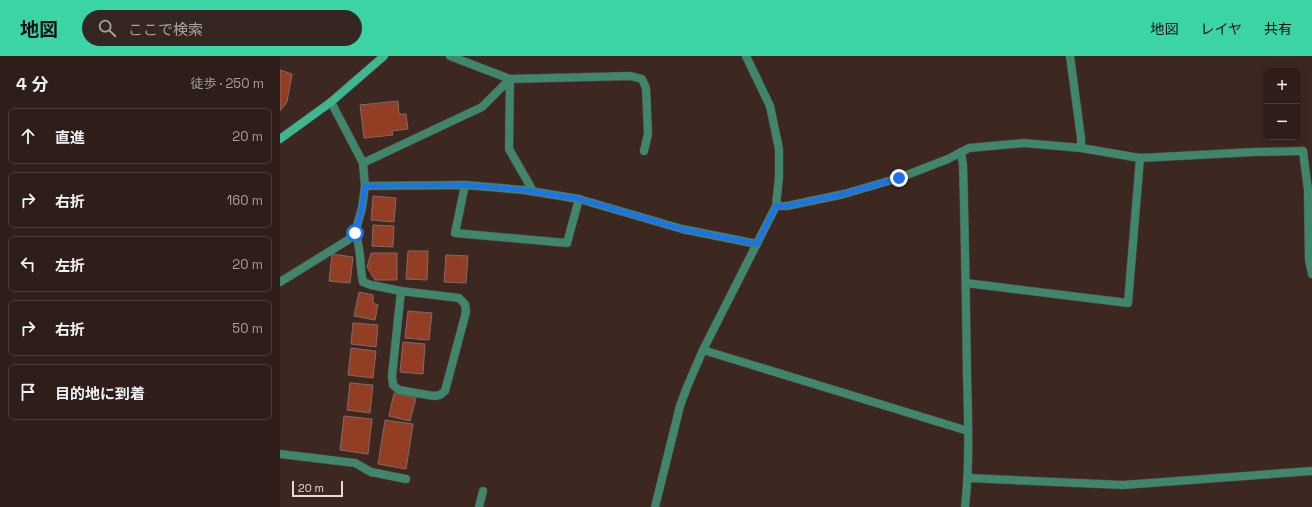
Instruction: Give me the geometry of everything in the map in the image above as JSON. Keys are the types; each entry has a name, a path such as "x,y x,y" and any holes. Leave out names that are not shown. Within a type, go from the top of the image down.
{"street":[{"path":"280,139 331,102 384,56"},
{"path":"450,56 510,79 631,76 642,79 646,88 648,134 644,151"},
{"path":"655,507 680,406 703,350 776,206 779,177 779,149 770,106 746,56"},
{"path":"1070,56 1081,148"},
{"path":"363,163 482,107 510,79"},
{"path":"510,79 509,149 534,191"},
{"path":"280,282 348,240 355,233 362,208 365,186 363,163 331,102"},
{"path":"776,206 787,206 844,194 899,178 948,159 969,148 1024,143 1081,148 1140,158 1303,151 1308,190 1310,260 1312,274"},
{"path":"961,152 963,165 966,283 968,431 968,478 965,507"},
{"path":"966,283 1128,303 1140,158"},
{"path":"365,186 465,185 534,191 579,199 682,229 757,244"},
{"path":"465,185 455,233 568,243 579,199"},
{"path":"355,233 359,243 363,282 371,286 459,298 465,304 466,312 445,391 440,394 434,396 399,390 393,385 392,376 401,291"},
{"path":"703,350 968,431"},
{"path":"280,454 355,463 371,472 406,479"},
{"path":"968,478 1123,485 1312,471"},
{"path":"480,507 483,491"}],"building":[{"path":"280,70 292,74 287,102 280,111"},
{"path":"398,101 399,114 406,114 408,129 392,131 393,135 364,138 360,105"},
{"path":"373,196 396,198 394,222 371,220"},
{"path":"373,225 394,226 393,247 372,246"},
{"path":"408,251 428,251 427,280 406,279"},
{"path":"371,253 397,253 397,280 375,280 367,267"},
{"path":"332,254 353,257 350,283 329,281"},
{"path":"446,255 468,256 466,283 444,282"},
{"path":"359,292 373,295 373,303 378,305 375,320 354,316"},
{"path":"408,311 432,313 429,340 405,338"},
{"path":"353,323 378,325 376,347 351,344"},
{"path":"403,342 425,344 423,374 400,372"},
{"path":"351,348 376,351 373,378 348,375"},
{"path":"350,383 373,385 370,413 347,410"},
{"path":"394,393 416,398 410,421 389,416"},
{"path":"344,416 372,419 368,454 340,450"},
{"path":"385,420 413,424 406,469 378,464"}],"route":[{"path":"355,233 362,208 365,186 465,185 524,190 579,199 682,229 757,244 776,206 787,206 844,194 899,178"}]}
